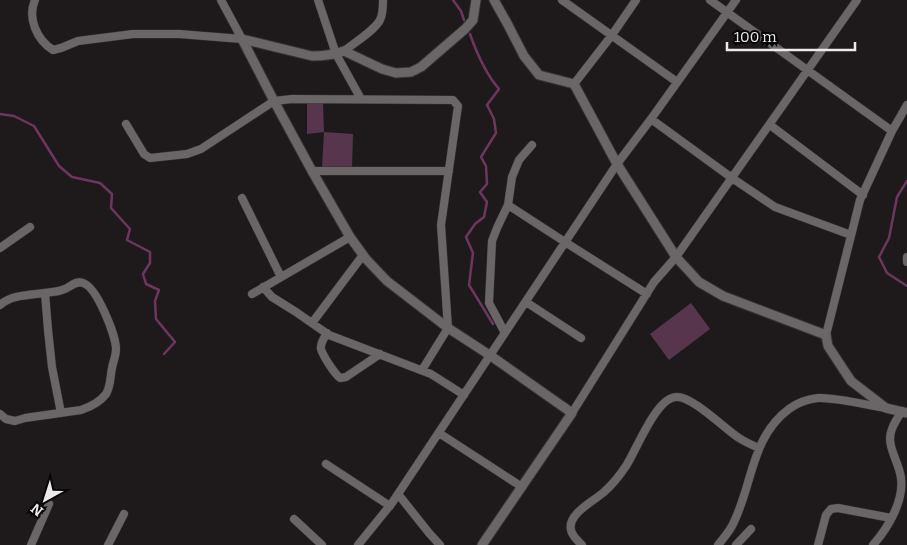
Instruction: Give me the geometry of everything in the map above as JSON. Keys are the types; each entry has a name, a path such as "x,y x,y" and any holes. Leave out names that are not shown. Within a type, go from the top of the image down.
{"street":[{"path":"35,0 32,18 34,26 45,45 53,50 78,41 133,34 179,34 242,39 312,56 340,52 373,28 380,20 383,12 383,0"},
{"path":"221,0 312,171 350,238 363,255 387,281 448,328 572,413"},
{"path":"318,0 361,99"},
{"path":"340,52 396,73 411,72 421,67 465,29 472,20 476,0"},
{"path":"494,0 524,56 539,75 574,84 617,164 676,257 699,282 723,296 826,335"},
{"path":"562,0 677,82"},
{"path":"574,84 636,0"},
{"path":"710,0 892,130"},
{"path":"358,545 390,506 617,164 736,0"},
{"path":"482,545 572,413 654,282 676,257 857,0"},
{"path":"126,124 144,154 150,158 187,154 201,149 274,101 292,99 453,100 458,106 441,225 448,328 422,370"},
{"path":"886,408 851,381 828,346 826,335 860,200 892,130 907,105"},
{"path":"651,119 775,207 851,235"},
{"path":"770,125 862,195"},
{"path":"505,333 489,303 492,241 508,205 512,177 519,160 532,145"},
{"path":"312,171 449,171"},
{"path":"242,198 281,277"},
{"path":"508,205 646,294"},
{"path":"0,248 30,227"},
{"path":"252,294 350,238"},
{"path":"312,323 363,255"},
{"path":"907,257 907,262"},
{"path":"0,305 5,300 16,297 62,290 76,282 84,283 93,290 102,306 114,338 116,351 110,384 107,393 100,401 81,410 15,421 6,419 0,414"},
{"path":"263,287 272,297 326,334 422,370 464,395"},
{"path":"45,293 52,367 61,413"},
{"path":"526,302 581,338"},
{"path":"326,334 322,340 321,349 334,373 340,378 346,377 380,354"},
{"path":"582,545 572,534 571,523 573,518 604,492 623,470 632,457 654,414 667,400 673,397 686,398 740,439 759,448"},
{"path":"718,545 731,527 766,433 782,414 793,406 805,400 818,398 904,412 892,429 890,438 900,470 900,492 897,505 891,518 873,545"},
{"path":"439,432 522,487"},
{"path":"326,464 390,506"},
{"path":"398,494 440,545"},
{"path":"31,545 49,504"},
{"path":"818,545 826,515 830,509 838,508 891,518"},
{"path":"108,545 124,514"},
{"path":"294,519 322,545"},
{"path":"736,545 751,529"}],"shaded area":[{"path":"323,102 324,132 307,134 307,103"},
{"path":"324,132 353,134 352,168 322,168"},
{"path":"691,303 710,329 669,360 650,334"}],"waterway":[{"path":"453,0 461,11 464,20"},
{"path":"470,34 482,63 499,89 487,105 494,119 496,133 481,157 486,166 487,184 480,192 487,202 484,217 475,224 466,237 473,253 469,285 493,324"},
{"path":"0,114 14,116 34,126 59,166 72,177 100,183 112,194 111,208 130,229 127,240 150,252 150,263 143,274 146,284 159,290 155,301 156,319 175,342 164,354"},
{"path":"907,181 897,197 889,238 879,257 887,273 907,286"}]}
